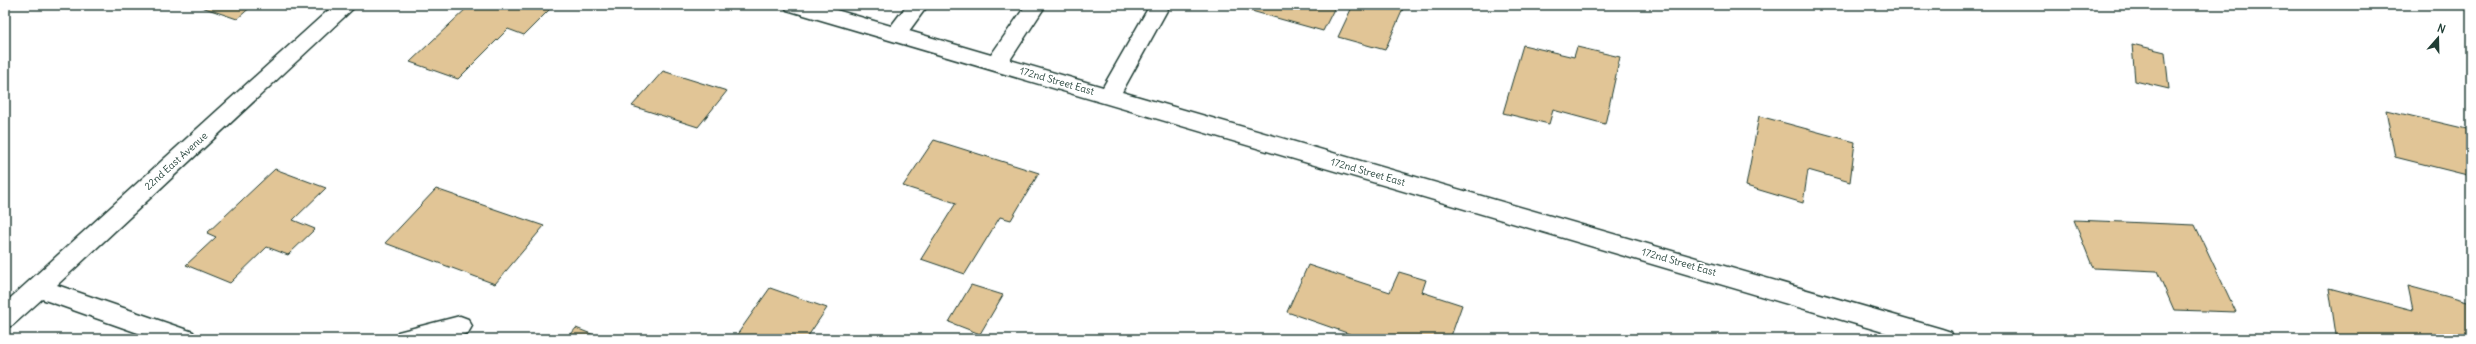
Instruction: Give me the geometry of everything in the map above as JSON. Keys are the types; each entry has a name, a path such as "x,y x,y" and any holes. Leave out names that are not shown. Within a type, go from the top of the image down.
{"street":[{"name":"22nd East Avenue","path":"5,318 347,5"},
{"name":"172nd Street East","path":"797,5 1942,339"},
{"path":"896,34 918,5"},
{"path":"996,64 1036,5"},
{"path":"1109,96 1160,5"},
{"path":"38,288 184,339"},
{"path":"407,339 460,326"}],"building":[{"path":"196,5 253,5 237,19"},
{"path":"470,5 554,5 524,35 508,29 458,79 410,62"},
{"path":"1230,5 1336,5 1323,31"},
{"path":"1353,5 1387,5 1403,9 1385,50 1338,37"},
{"path":"2132,44 2165,52 2169,89 2135,81"},
{"path":"1523,45 1574,57 1577,47 1620,57 1605,124 1553,110 1549,124 1503,113"},
{"path":"663,71 727,91 698,127 632,106"},
{"path":"2386,110 2471,130 2471,176 2395,157"},
{"path":"1759,116 1855,142 1850,182 1808,170 1803,203 1746,186"},
{"path":"934,140 1039,173 1011,220 1000,217 965,274 921,259 956,203 903,186"},
{"path":"275,169 326,188 293,220 315,229 288,255 267,247 230,283 186,265 216,237 207,233"},
{"path":"436,189 544,226 495,284 385,243"},
{"path":"2074,220 2195,225 2236,312 2174,310 2157,271 2093,268"},
{"path":"1308,265 1390,292 1399,272 1426,280 1422,292 1462,305 1450,339 1348,339 1350,334 1287,312"},
{"path":"971,285 1003,295 980,334 949,322"},
{"path":"2408,286 2471,303 2471,339 2349,339 2336,335 2329,288 2413,310"},
{"path":"770,288 827,308 806,339 734,339"},
{"path":"576,328 604,339 567,339"}]}
